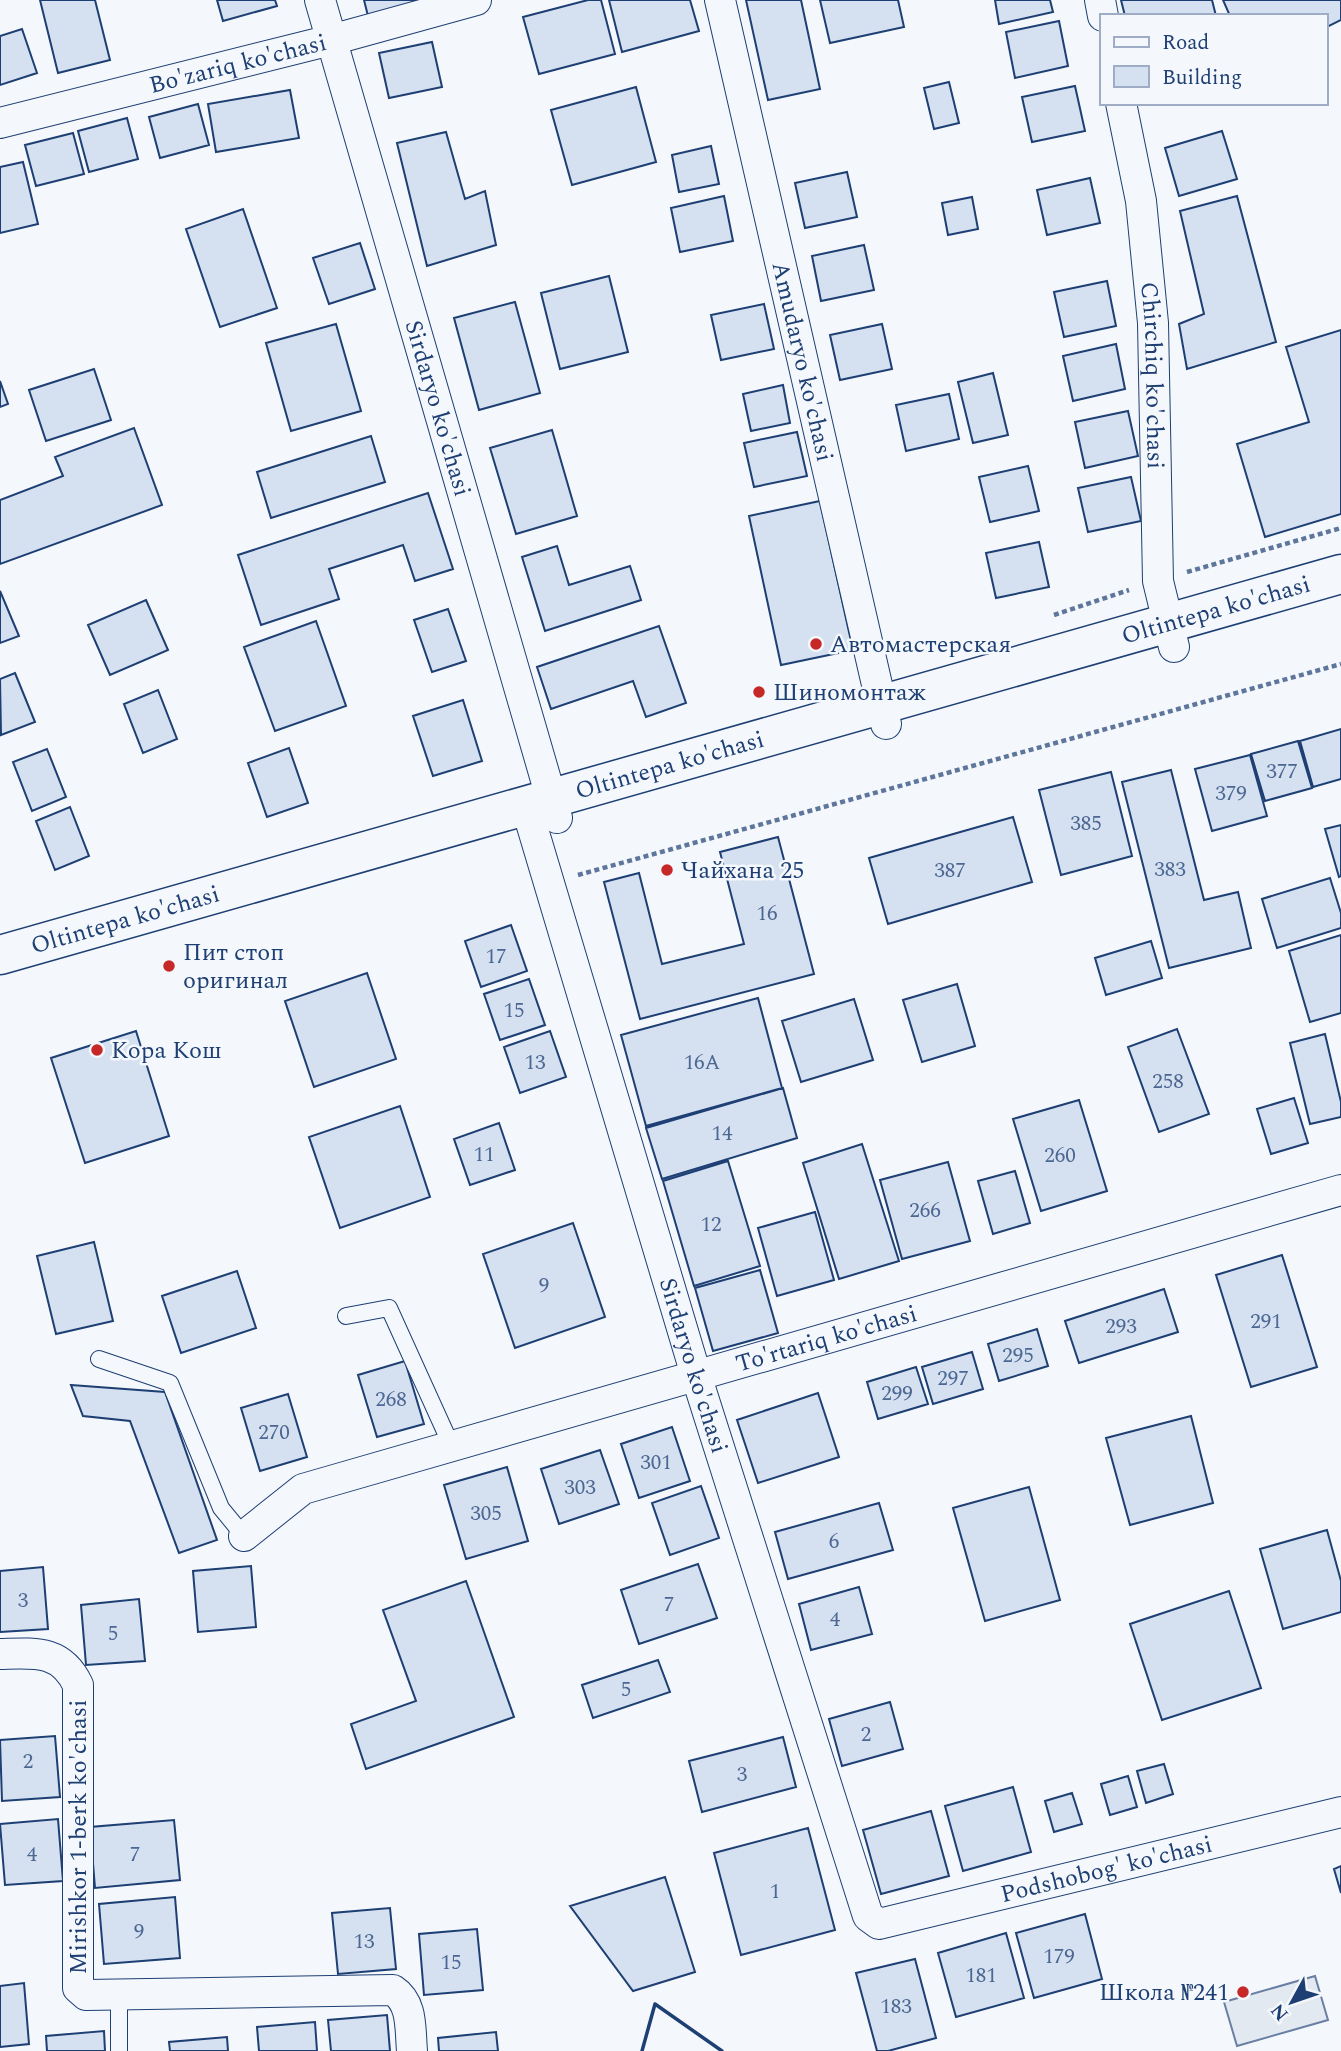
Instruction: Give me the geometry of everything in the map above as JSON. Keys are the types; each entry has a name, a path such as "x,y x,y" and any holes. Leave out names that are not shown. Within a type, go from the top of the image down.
{"main road":[{"name":"Oltintepa ko'chasi","path":"1170,636 1341,573"},
{"name":"Oltintepa ko'chasi","path":"5,961 1170,636 1341,598"}],"street":[{"name":"Sirdaryo ko'chasi","path":"320,0 542,812 550,883 696,1375 868,1916 873,1921"},
{"name":"Bo'zariq ko'chasi","path":"0,123 331,40 475,0"},
{"name":"Amudaryo ko'chasi","path":"720,0 884,715"},
{"name":"Chirchiq ko'chasi","path":"1121,105 1141,201 1153,323 1158,581 1170,636"},
{"name":"To'rtariq ko'chasi","path":"244,1536 303,1489 1341,1190"},
{"name":"Mirishkor 1-berk ko'chasi","path":"0,1654 39,1653 52,1657 73,1674 78,1685 78,1988 86,1995 393,1990 402,1996 408,2008 412,2051"},
{"name":"Podshobog' ko'chasi","path":"873,1921 879,1924 1341,1812"}],"lane":[{"path":"346,1316 389,1308 452,1447"},
{"path":"99,1359 170,1383 221,1508 244,1536"},
{"path":"118,1995 119,2051"}],"path":[{"path":"550,883 1341,664"}],"shaded area":[{"path":"1315,1976 1328,2020 1237,2046 1224,2002"}],"building":[{"path":"40,0 95,0 110,60 58,73"},
{"path":"217,0 275,0 277,6 223,21"},
{"path":"364,0 431,0 368,16"},
{"path":"588,0 601,0 615,54 539,74 523,17"},
{"path":"609,0 690,0 699,31 622,52"},
{"path":"746,0 801,0 820,89 768,100"},
{"path":"820,0 898,0 904,27 830,43"},
{"path":"995,0 1050,0 1053,12 999,24"},
{"path":"1121,0 1212,0 1216,14 1124,14"},
{"path":"1223,0 1341,0 1341,20 1327,27 1327,14 1229,14"},
{"path":"1059,21 1068,66 1015,78 1006,32"},
{"path":"22,29 37,73 0,85 0,36"},
{"path":"432,42 442,87 389,98 379,53"},
{"path":"949,82 959,123 934,129 924,88"},
{"path":"1075,86 1085,131 1032,142 1022,97"},
{"path":"636,87 656,162 572,185 551,110"},
{"path":"290,90 299,138 216,152 208,104"},
{"path":"198,104 209,145 160,158 149,117"},
{"path":"127,118 138,159 89,172 78,131"},
{"path":"1222,131 1237,179 1179,196 1165,148"},
{"path":"446,132 465,199 485,191 496,245 427,266 397,143"},
{"path":"73,133 84,174 36,186 25,145"},
{"path":"711,146 719,184 679,192 672,155"},
{"path":"23,162 38,224 0,233 0,167"},
{"path":"847,172 857,217 805,228 795,183"},
{"path":"1090,178 1100,223 1047,235 1037,190"},
{"path":"724,196 733,241 680,252 671,208"},
{"path":"1237,196 1276,342 1187,369 1179,324 1204,314 1180,211"},
{"path":"972,197 978,229 948,235 942,203"},
{"path":"243,209 277,308 220,327 186,229"},
{"path":"360,243 375,289 329,304 313,258"},
{"path":"864,245 874,290 821,301 812,256"},
{"path":"609,276 628,352 560,369 541,293"},
{"path":"1107,281 1116,326 1064,337 1054,292"},
{"path":"515,302 540,393 479,410 454,318"},
{"path":"764,304 774,349 721,360 711,315"},
{"path":"336,324 361,411 291,431 266,343"},
{"path":"882,324 892,369 840,380 830,335"},
{"path":"1341,330 1341,514 1265,537 1237,444 1309,422 1286,347"},
{"path":"1116,344 1125,389 1073,401 1063,356"},
{"path":"94,369 111,420 46,441 29,390"},
{"path":"993,373 1008,435 973,443 958,382"},
{"path":"0,381 8,404 0,407"},
{"path":"783,385 790,423 751,431 743,394"},
{"path":"949,394 959,439 906,451 896,405"},
{"path":"1128,411 1138,456 1085,468 1075,422"},
{"path":"134,428 162,505 0,564 0,500 63,476 55,457"},
{"path":"552,430 577,516 516,534 490,448"},
{"path":"797,432 807,476 754,487 744,443"},
{"path":"371,436 385,482 271,518 257,472"},
{"path":"1028,466 1039,511 990,522 979,477"},
{"path":"1131,477 1141,521 1088,532 1078,488"},
{"path":"428,493 453,569 415,581 403,545 329,569 339,599 261,625 238,555"},
{"path":"820,501 853,650 781,665 749,516"},
{"path":"1039,542 1049,587 996,598 986,553"},
{"path":"557,546 569,585 630,566 641,600 545,631 522,557"},
{"path":"0,591 19,636 0,643"},
{"path":"146,600 168,650 110,675 88,625"},
{"path":"448,609 466,661 432,672 414,620"},
{"path":"316,621 346,706 275,731 244,647"},
{"path":"659,626 686,703 646,717 633,681 551,709 537,667"},
{"path":"15,673 35,722 1,735 0,679"},
{"path":"158,690 177,739 143,753 124,704"},
{"path":"463,700 482,761 433,776 413,716"},
{"path":"1341,729 1341,779 1313,787 1300,741"},
{"path":"1298,741 1312,788 1265,801 1251,754"},
{"path":"289,748 308,803 267,817 248,763"},
{"path":"47,749 66,797 32,811 13,762"},
{"path":"1250,755 1267,816 1212,831 1195,769"},
{"path":"1171,770 1204,900 1238,892 1251,948 1169,968 1122,782"},
{"path":"1111,772 1132,856 1061,875 1039,790"},
{"path":"70,807 89,856 55,870 36,821"},
{"path":"1013,817 1032,882 888,924 869,858"},
{"path":"1341,825 1341,876 1339,877 1325,829"},
{"path":"778,837 814,974 640,1019 604,882 639,873 662,964 744,944 720,852"},
{"path":"1330,878 1341,913 1341,928 1277,948 1262,899"},
{"path":"511,925 527,971 481,987 465,941"},
{"path":"1341,935 1341,1013 1310,1022 1289,951"},
{"path":"1151,941 1162,978 1106,995 1095,958"},
{"path":"367,973 396,1059 314,1087 285,1001"},
{"path":"529,979 545,1025 500,1040 484,994"},
{"path":"957,984 975,1046 922,1062 903,1000"},
{"path":"758,998 782,1088 646,1126 621,1035"},
{"path":"854,999 873,1060 801,1082 782,1021"},
{"path":"1177,1029 1209,1114 1159,1132 1128,1047"},
{"path":"136,1031 169,1136 85,1163 51,1058"},
{"path":"550,1031 566,1077 520,1093 504,1047"},
{"path":"1325,1034 1341,1102 1341,1117 1310,1124 1290,1043"},
{"path":"783,1088 797,1138 662,1179 646,1128"},
{"path":"1294,1098 1308,1143 1271,1154 1257,1109"},
{"path":"1079,1100 1107,1191 1041,1211 1013,1119"},
{"path":"400,1106 430,1197 340,1228 309,1137"},
{"path":"499,1123 515,1170 470,1185 454,1139"},
{"path":"862,1144 899,1261 839,1279 803,1163"},
{"path":"728,1161 760,1266 694,1286 663,1181"},
{"path":"948,1162 970,1241 902,1259 880,1180"},
{"path":"1015,1171 1030,1223 993,1234 978,1181"},
{"path":"815,1212 834,1280 777,1296 758,1228"},
{"path":"573,1223 605,1317 515,1348 483,1254"},
{"path":"94,1242 113,1321 56,1334 37,1256"},
{"path":"1282,1255 1317,1367 1251,1387 1216,1275"},
{"path":"760,1270 778,1333 713,1351 695,1288"},
{"path":"237,1271 256,1328 181,1353 162,1296"},
{"path":"1164,1289 1178,1332 1079,1363 1065,1321"},
{"path":"1037,1329 1048,1366 999,1381 988,1344"},
{"path":"972,1352 983,1389 933,1404 922,1367"},
{"path":"405,1361 424,1424 377,1437 358,1375"},
{"path":"916,1367 928,1404 878,1419 867,1382"},
{"path":"71,1385 165,1392 217,1540 179,1553 130,1421 83,1416"},
{"path":"818,1393 839,1457 758,1483 737,1420"},
{"path":"288,1394 307,1457 260,1471 241,1408"},
{"path":"1191,1416 1213,1503 1130,1525 1106,1438"},
{"path":"672,1427 690,1481 639,1498 621,1444"},
{"path":"600,1450 619,1504 559,1524 541,1469"},
{"path":"507,1467 528,1541 466,1559 444,1485"},
{"path":"701,1486 719,1538 670,1555 652,1503"},
{"path":"1029,1487 1060,1600 985,1621 953,1508"},
{"path":"879,1503 893,1550 788,1579 775,1532"},
{"path":"1327,1530 1341,1581 1341,1612 1283,1629 1260,1549"},
{"path":"698,1564 717,1618 639,1644 621,1590"},
{"path":"251,1566 256,1627 198,1632 193,1571"},
{"path":"43,1567 48,1629 0,1632 0,1571"},
{"path":"466,1581 514,1717 366,1769 351,1724 416,1701 383,1610"},
{"path":"859,1587 872,1634 811,1650 799,1604"},
{"path":"1229,1591 1261,1688 1162,1720 1130,1624"},
{"path":"139,1599 145,1661 86,1665 81,1605"},
{"path":"658,1660 670,1692 593,1718 582,1685"},
{"path":"890,1702 903,1749 842,1766 829,1719"},
{"path":"55,1736 60,1797 2,1801 0,1740"},
{"path":"783,1737 796,1787 702,1812 689,1761"},
{"path":"1164,1764 1173,1794 1146,1803 1137,1771"},
{"path":"1128,1776 1137,1807 1110,1815 1101,1784"},
{"path":"1013,1787 1031,1852 963,1871 945,1806"},
{"path":"1072,1793 1082,1824 1054,1832 1045,1801"},
{"path":"931,1811 949,1876 881,1894 863,1830"},
{"path":"58,1819 63,1881 5,1885 0,1824"},
{"path":"174,1820 180,1880 95,1888 90,1827"},
{"path":"808,1828 835,1930 741,1955 714,1853"},
{"path":"1341,1866 1341,1893 1334,1869"},
{"path":"665,1877 695,1972 633,1991 570,1906"},
{"path":"175,1897 180,1958 104,1964 99,1904"},
{"path":"390,1908 396,1969 338,1974 332,1913"},
{"path":"1085,1914 1102,1979 1034,1998 1016,1933"},
{"path":"477,1929 483,1990 424,1995 419,1934"},
{"path":"1006,1933 1024,1998 956,2017 938,1953"},
{"path":"915,1959 936,2038 888,2051 877,2051 856,1973"},
{"path":"24,1983 29,2044 0,2047 0,1986"},
{"path":"387,2015 390,2051 331,2051 328,2020"},
{"path":"315,2022 317,2051 259,2051 257,2027"},
{"path":"104,2031 105,2051 47,2051 46,2036"},
{"path":"496,2032 498,2051 439,2051 438,2038"},
{"path":"227,2037 228,2051 170,2051 169,2042"}],"wall":[{"path":"642,2051 655,2004 722,2051"}],"place":[{"name":"Автомастерская","path":"816,644"},
{"name":"Шиномонтаж","path":"759,692"},
{"name":"Чайхана 25","path":"667,870"},
{"name":"Пит стоп оригинал","path":"169,966"},
{"name":"Кора Кош","path":"97,1050"},
{"name":"Школа №241","path":"1243,1992"}]}
